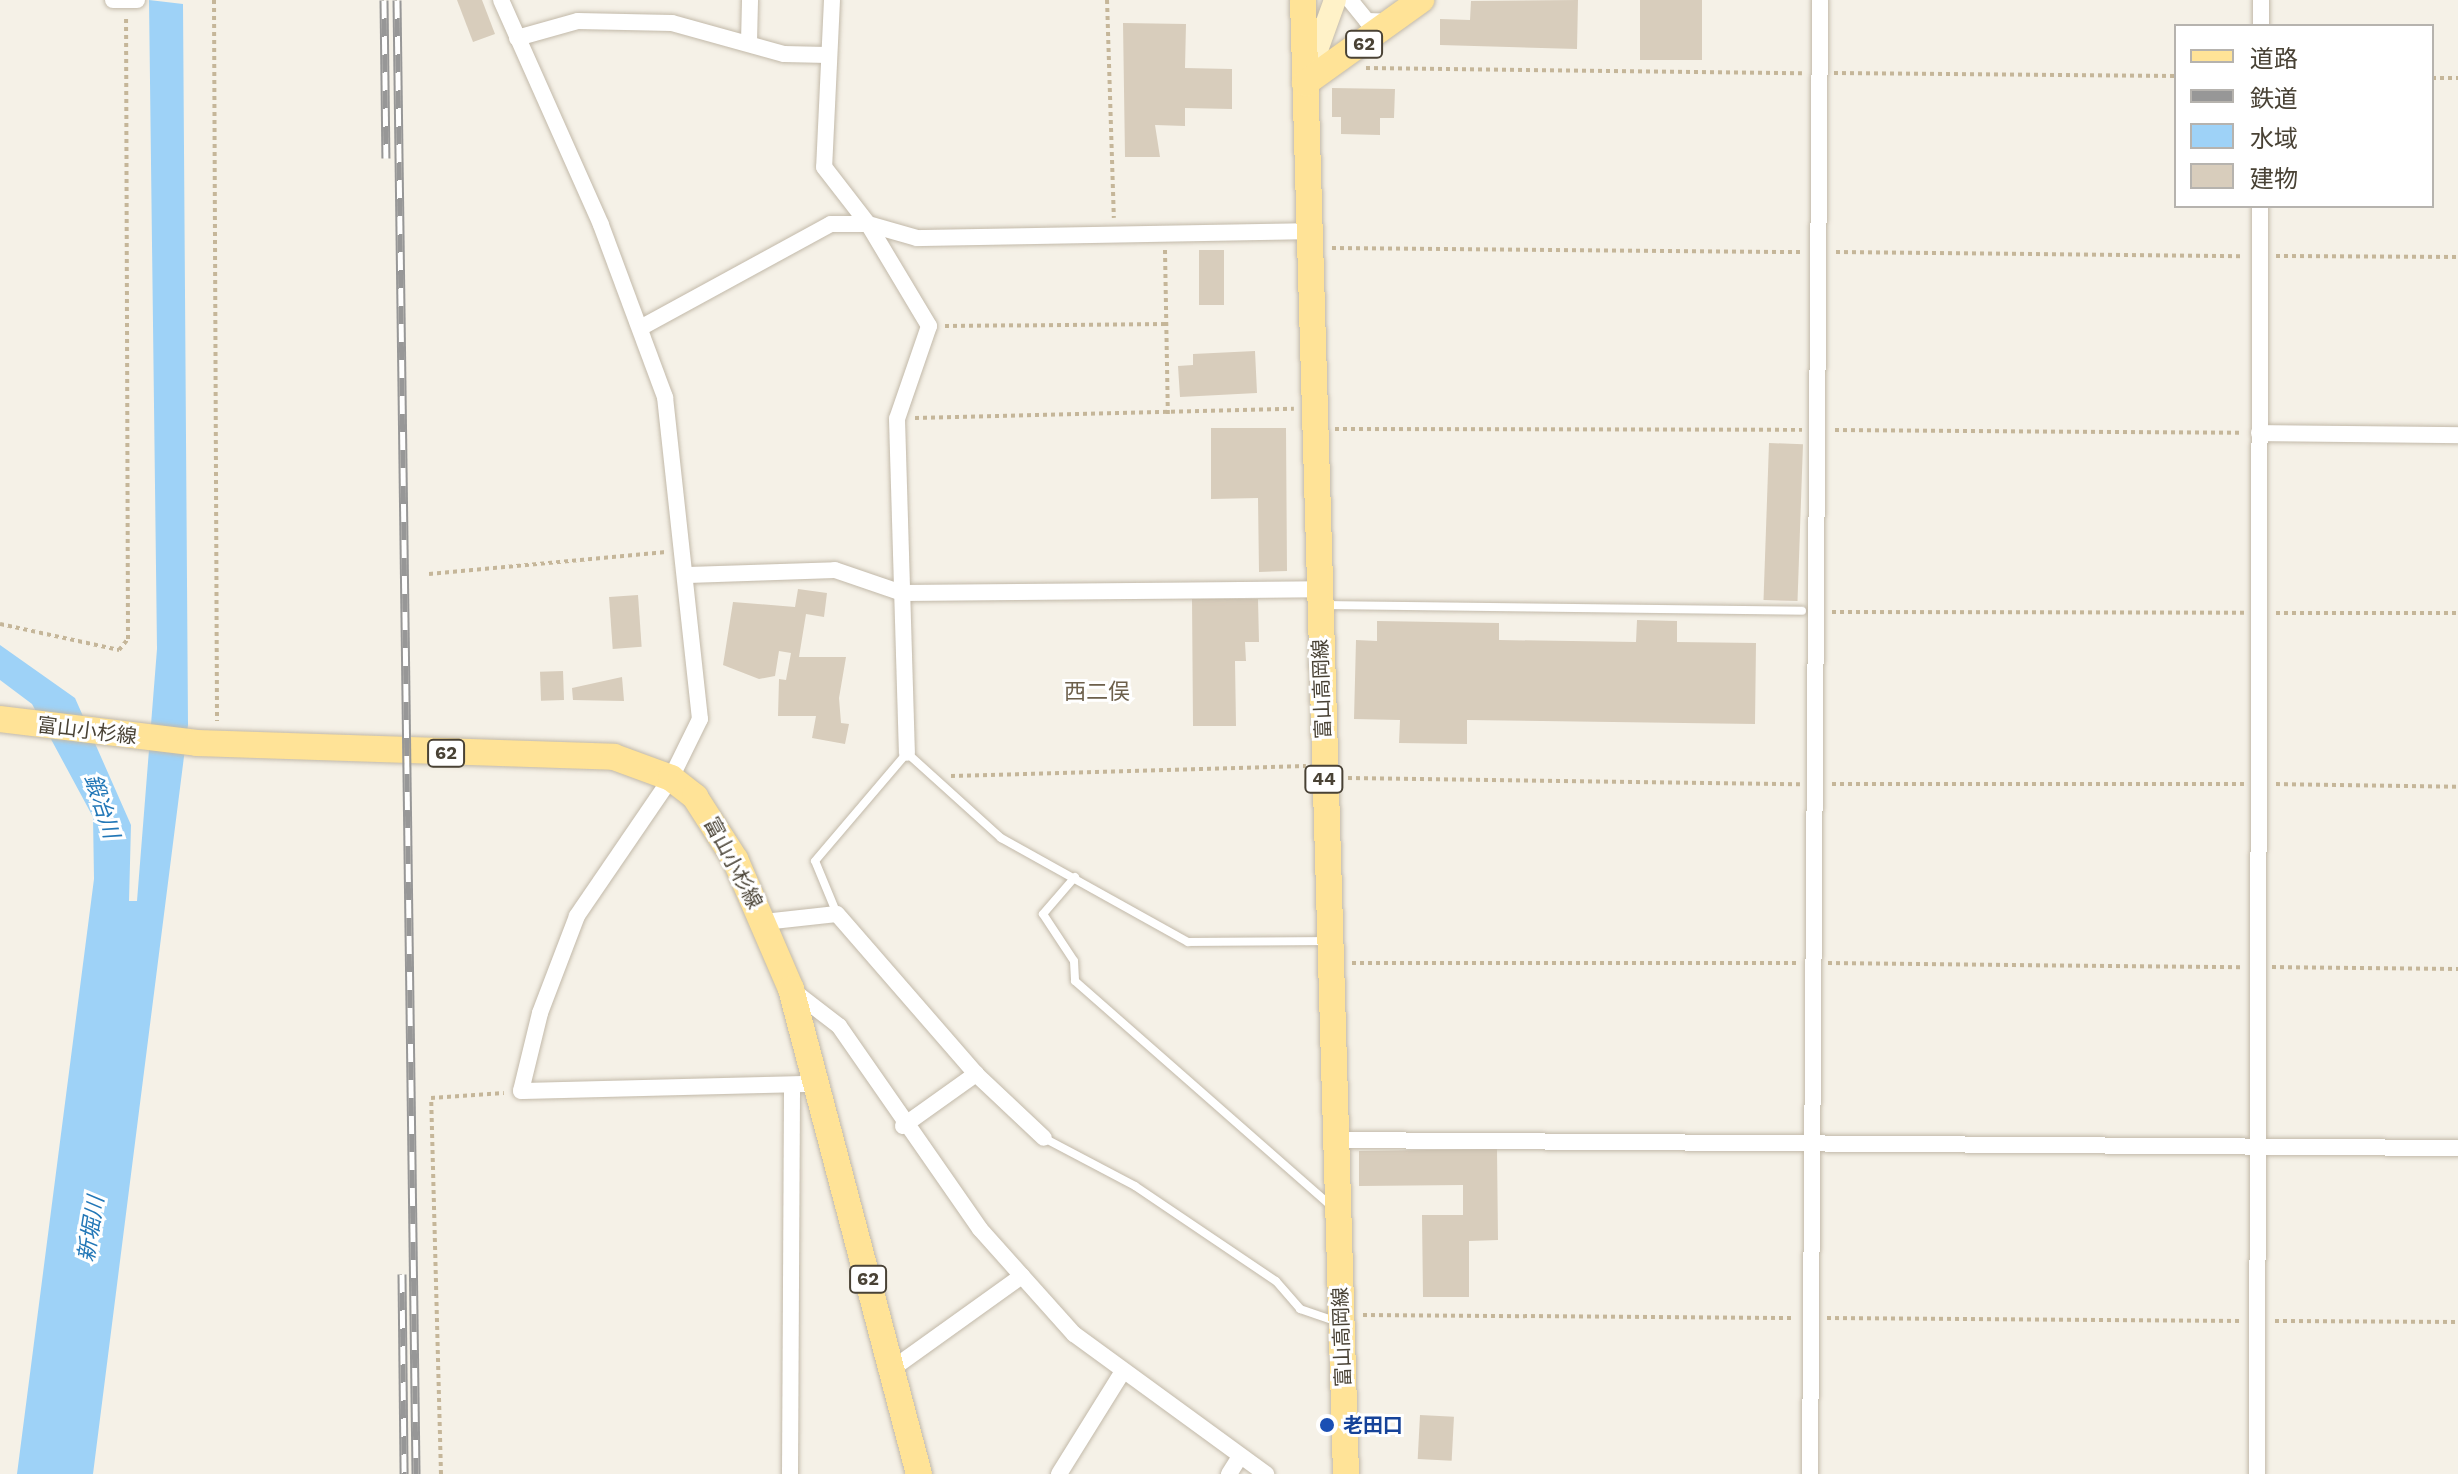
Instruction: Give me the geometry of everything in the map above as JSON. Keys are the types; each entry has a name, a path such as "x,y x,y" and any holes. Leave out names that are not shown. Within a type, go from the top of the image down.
{"main road":[{"name":"富山高岡線","path":"1303,0 1312,418 1346,1474"},
{"name":"62","path":"1305,83 1342,60 1421,0"},
{"name":"富山小杉線","path":"0,719 144,739 207,744 565,753 614,757 671,778 711,817 764,922 791,989 804,1086 892,1369 919,1474"}],"street":[{"path":"501,0 642,327 665,397 688,575 700,719 671,778 577,916 540,1013 521,1091 804,1086 790,1474"},
{"path":"749,42 750,0"},
{"path":"832,0 824,167 868,224 929,326 897,419 907,753"},
{"path":"1305,83 1335,0"},
{"path":"1350,0 1367,21 1392,22"},
{"path":"1810,1474 1811,784 1807,612 1814,430 1820,0"},
{"path":"2261,0 2261,24"},
{"path":"517,38 594,21 672,23 784,54 827,55"},
{"path":"2257,1474 2255,967 2260,208"},
{"path":"642,327 831,224 868,224 917,238 1164,232 1309,239"},
{"path":"2259,433 2458,435"},
{"path":"688,575 835,570 902,593 1319,597"},
{"path":"764,922 837,914 976,1074 1044,1138"},
{"path":"791,989 839,1026 903,1126 1022,1276 1074,1334 1239,1458 1266,1474"},
{"path":"903,1126 976,1074"},
{"path":"1335,1140 2458,1148"},
{"path":"892,1369 1022,1276"},
{"path":"1059,1474 1123,1371"},
{"path":"1229,1474 1239,1458"}],"lane":[{"path":"1319,597 1807,612"},
{"path":"837,914 815,861 907,753 1001,838 1188,942 1329,952"},
{"path":"1075,877 1043,914 1074,961 1075,981 1338,1212"},
{"path":"1044,1138 1135,1186 1276,1281 1300,1309 1341,1319"}],"path":[{"path":"207,744 214,0"},
{"path":"1107,0 1114,233"},
{"path":"0,624 119,650 128,639 125,1"},
{"path":"1342,60 1366,68 2174,76"},
{"path":"2434,78 2458,78"},
{"path":"1164,232 1168,414"},
{"path":"1309,239 1816,252 2458,257"},
{"path":"929,326 1166,324"},
{"path":"897,419 1168,414 1814,430 2259,433"},
{"path":"429,574 684,551"},
{"path":"1807,612 2458,613"},
{"path":"933,777 1324,772 1811,784 2458,787"},
{"path":"1329,952 1809,963 2458,969"},
{"path":"441,1474 431,1098 521,1091"},
{"path":"1341,1319 2458,1322"}],"water":[{"path":"149,0 183,4 188,725 93,1474 17,1474 94,879 93,817 32,704 0,680 0,645 75,698 131,825 129,901 137,901 157,649"}],"building":[{"path":"457,0 482,0 495,34 473,42"},
{"path":"1578,0 1577,49 1440,45 1440,19 1470,20 1471,1"},
{"path":"1640,0 1702,0 1702,60 1640,60"},
{"path":"1123,23 1186,24 1185,68 1232,69 1232,109 1185,108 1185,126 1155,125 1160,157 1125,157"},
{"path":"1332,88 1395,89 1394,118 1380,118 1380,135 1341,134 1341,117 1332,117"},
{"path":"1199,250 1224,250 1224,305 1199,305"},
{"path":"1255,351 1257,393 1180,397 1178,366 1193,365 1193,354"},
{"path":"1211,428 1286,428 1287,571 1259,572 1258,498 1211,499"},
{"path":"1769,443 1803,444 1798,601 1764,600"},
{"path":"798,589 827,593 824,617 806,614 799,657 846,657 839,698 841,723 849,724 845,744 812,738 816,716 778,716 779,679 786,680 791,653 779,651 775,676 759,679 723,665 733,602 795,607"},
{"path":"638,595 642,647 613,649 609,597"},
{"path":"1192,599 1258,599 1259,642 1245,642 1246,661 1235,661 1236,726 1193,726"},
{"path":"1637,620 1677,621 1677,642 1756,643 1755,724 1467,720 1467,744 1399,743 1400,720 1354,719 1356,640 1377,641 1377,621 1499,623 1499,640 1636,642"},
{"path":"563,671 564,700 541,701 540,672"},
{"path":"622,677 624,701 573,700 572,688"},
{"path":"1497,1149 1498,1240 1469,1241 1469,1297 1423,1297 1422,1215 1463,1215 1463,1185 1359,1186 1359,1151"},
{"path":"1420,1415 1454,1417 1452,1461 1418,1459"}],"railway":[{"path":"384,0 386,158"},
{"path":"397,0 416,1474"},
{"path":"402,1274 404,1474"}],"place":[{"name":"老田口","path":"1327,1425"}],"district":[{"name":"西二俣","path":"1097,692"}],"water label":[{"name":"鍛冶川","path":"102,806"},
{"name":"新堀川","path":"91,1229"}]}
